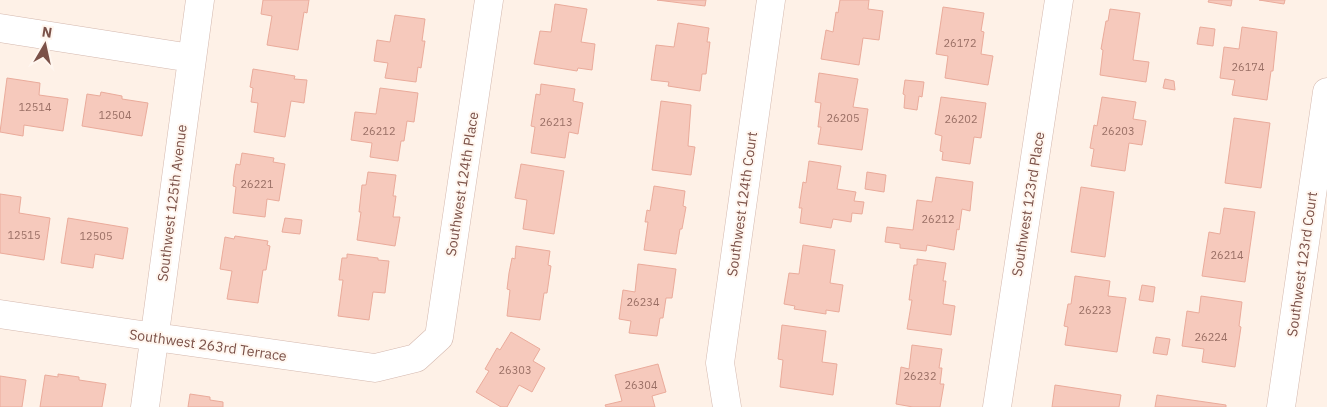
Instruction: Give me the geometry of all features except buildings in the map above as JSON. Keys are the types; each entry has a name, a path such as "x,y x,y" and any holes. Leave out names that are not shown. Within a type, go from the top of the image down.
{"street":[{"name":"Southwest 125th Avenue","path":"145,407 200,0"},
{"name":"Southwest 124th Place","path":"416,358 439,337 490,0"},
{"name":"Southwest 124th Court","path":"727,407 720,363 771,0"},
{"name":"Southwest 123rd Place","path":"997,407 1059,0"},
{"path":"0,28 191,58"},
{"name":"Southwest 123rd Court","path":"1281,407 1327,92"},
{"name":"Southwest 263rd Terrace","path":"0,314 375,368 416,358"}]}
